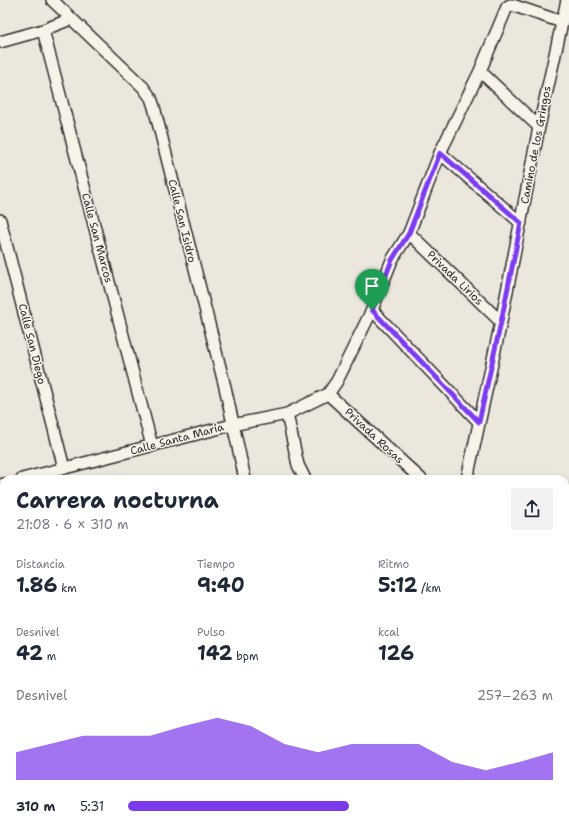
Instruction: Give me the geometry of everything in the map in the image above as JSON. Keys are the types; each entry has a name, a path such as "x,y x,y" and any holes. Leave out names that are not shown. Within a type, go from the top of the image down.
{"street":[{"name":"Calle San Isidro","path":"52,0 143,87 154,107 225,387 244,475"},
{"name":"Camino de los Gringos","path":"468,475 501,322 539,127 567,0"},
{"path":"328,394 337,381 372,310 392,260 409,233 440,153 480,72 506,10 510,5 516,6 562,22"},
{"path":"0,42 43,30 71,19"},
{"name":"Calle San Marcos","path":"43,30 152,446"},
{"path":"480,72 539,127"},
{"path":"440,153 521,223"},
{"name":"Calle San Diego","path":"0,220 64,468"},
{"name":"Privada Lirios","path":"409,233 501,322"},
{"path":"372,310 479,422"},
{"name":"Calle Santa María","path":"37,475 232,425 288,414 328,394"},
{"name":"Privada Rosas","path":"328,394 417,475"},
{"path":"288,414 298,465 303,475"}],"route":[{"path":"440,153 521,223 479,422 372,310 392,260 409,233 440,153"}]}
